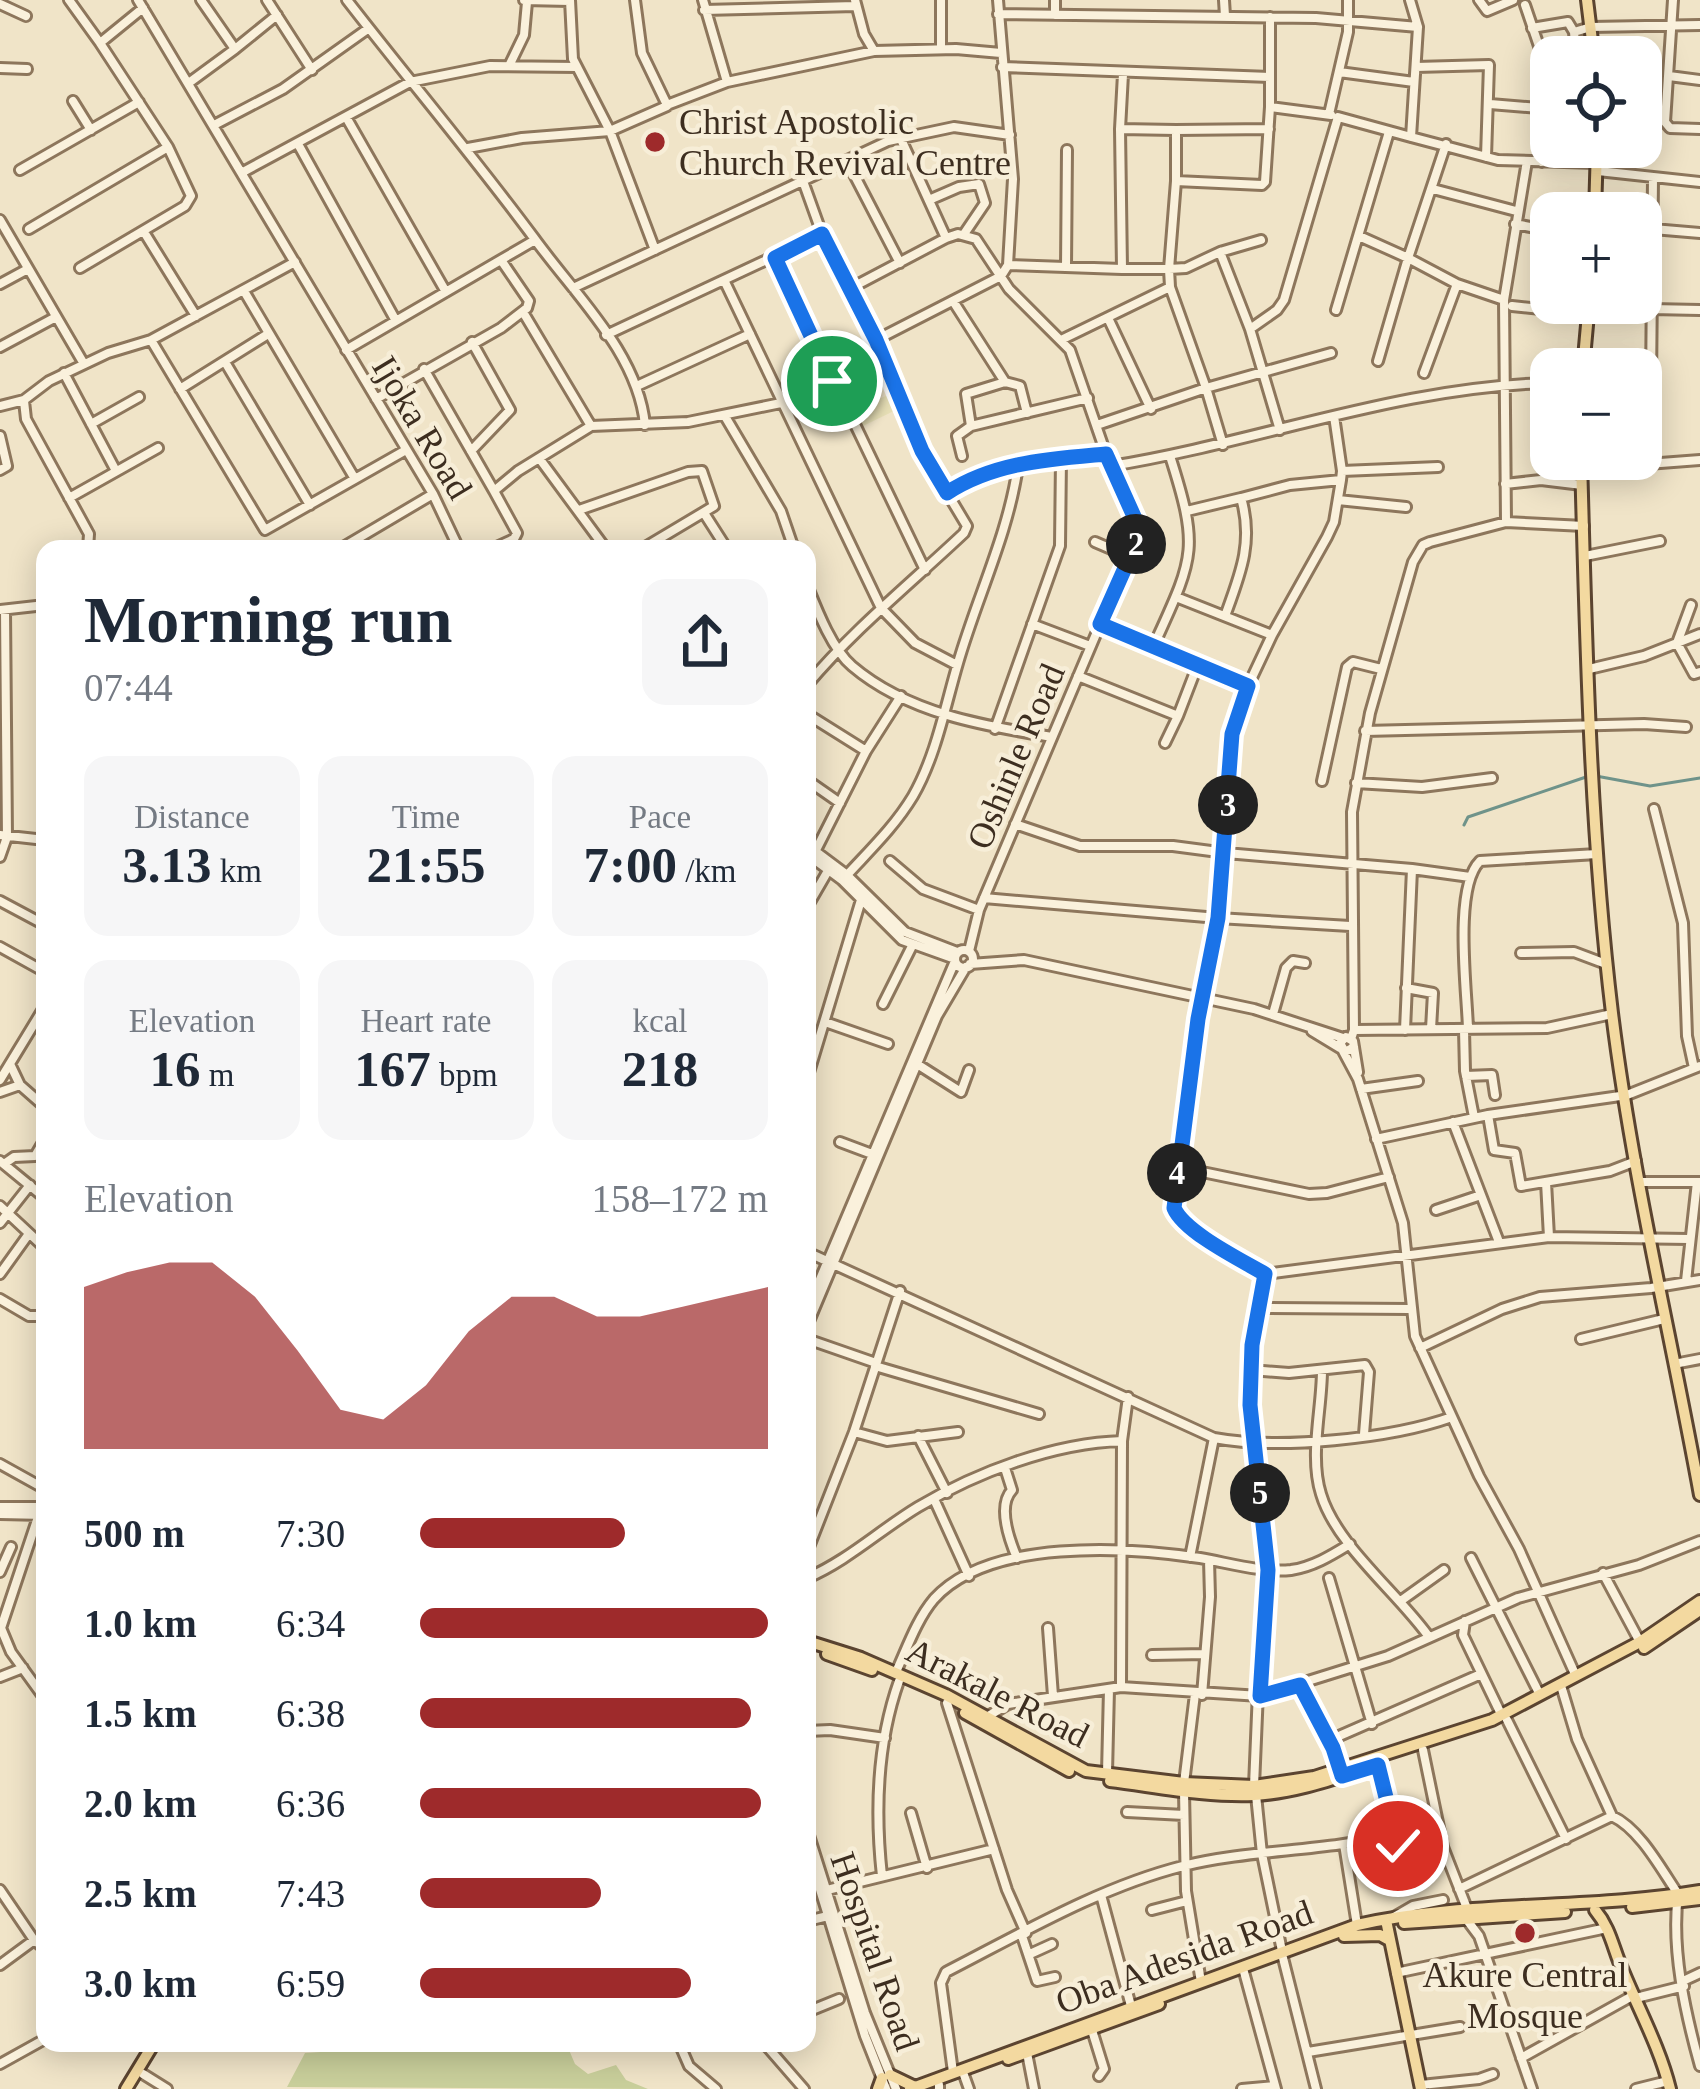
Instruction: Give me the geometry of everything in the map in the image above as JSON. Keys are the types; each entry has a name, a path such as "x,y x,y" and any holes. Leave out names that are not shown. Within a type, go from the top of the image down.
{"main road":[{"path":"1588,0 1593,36"},
{"path":"1582,480 1597,854 1612,1014 1664,1319 1700,1496"},
{"name":"Arakale Road","path":"897,1677 983,1718 1085,1778 1255,1791 1378,1765 1505,1718 1654,1642 1700,1605"},
{"name":"Arakale Road","path":"1341,1773 1505,1718 1575,1674 1676,1623"},
{"name":"Arakale Road","path":"816,1648 897,1677 1076,1767 1184,1787"},
{"name":"Oba Adesida Road","path":"913,2088 1021,2055 1131,2006 1344,1936 1467,1916 1672,1902 1700,1895"},
{"path":"1421,2087 1390,1930 1467,1916 1672,1902"},
{"path":"1609,1927 1618,1908"},
{"path":"1595,1910 1609,1927 1669,2085"},
{"name":"Oba Adesida Road","path":"936,2088 959,2074 1244,1972 1357,1925 1390,1930"},
{"path":"130,2089 153,2052"},
{"path":"130,2089 154,2052"},
{"path":"884,2083 913,2088"}],"street":[{"path":"69,0 168,147 191,196 185,206 80,268"},
{"path":"201,0 235,49"},
{"path":"267,0 312,70"},
{"path":"347,0 468,148 573,288 639,385 645,424"},
{"path":"509,66 525,27 525,1 570,0 571,48 577,67 610,131 656,250"},
{"path":"635,0 642,53 667,106"},
{"path":"941,0 941,49"},
{"path":"876,340 1000,276 1008,265 1012,242 1010,135 998,0"},
{"path":"1054,0 1055,16"},
{"path":"1224,0 1225,16"},
{"path":"1250,329 1284,300 1334,116 1348,0"},
{"path":"1411,137 1418,27 1410,1 1422,0"},
{"path":"1479,0 1487,10 1513,0"},
{"path":"1673,0 1667,126 1700,129"},
{"path":"525,27 545,3"},
{"path":"727,82 704,5 855,3 874,51"},
{"path":"0,4 26,16"},
{"path":"100,44 140,4"},
{"name":"Ijoka Road","path":"140,4 216,124 433,494 455,540"},
{"path":"1525,4 1532,28 1543,52 1574,45 1568,22 1532,28"},
{"path":"998,14 1270,17 1418,27"},
{"path":"190,82 277,15"},
{"path":"1176,181 1262,185 1269,129 1270,17"},
{"path":"1574,32 1592,27 1700,25"},
{"path":"216,124 312,70 369,28"},
{"path":"519,47 540,67"},
{"path":"468,148 521,138 610,131 727,82 874,51 1000,53"},
{"path":"1416,67 1489,65 1486,157"},
{"path":"243,172 410,82 454,70 577,67"},
{"path":"0,68 27,69"},
{"path":"1002,68 1270,77"},
{"path":"1339,72 1414,82"},
{"path":"1122,268 1123,74"},
{"path":"1669,76 1700,80"},
{"path":"73,101 91,130"},
{"path":"20,170 139,102"},
{"path":"1490,104 1530,107"},
{"path":"1270,106 1334,116 1486,157 1530,161"},
{"path":"346,117 446,292"},
{"path":"573,288 900,137 954,127 1010,135"},
{"path":"1120,129 1269,129"},
{"path":"1176,130 1170,287 1223,445"},
{"path":"1336,310 1389,132"},
{"path":"900,137 946,238"},
{"path":"297,143 396,321"},
{"path":"1378,361 1445,144"},
{"path":"29,230 168,147"},
{"path":"1066,267 1067,150"},
{"path":"847,161 900,262"},
{"path":"1507,522 1508,303 1516,211 1527,161"},
{"path":"1603,168 1700,182"},
{"path":"1653,178 1653,192"},
{"path":"802,182 822,234 876,340 911,428 967,529 839,647 816,674"},
{"path":"928,200 979,184 985,203 964,234"},
{"path":"1433,190 1516,211"},
{"path":"0,220 84,364"},
{"path":"1515,224 1530,227"},
{"path":"1662,230 1700,233"},
{"path":"144,232 196,316"},
{"path":"606,335 822,234"},
{"path":"851,288 946,238 964,234 976,239 1024,307 1063,339 1170,287"},
{"path":"1359,236 1456,284 1508,303 1530,305"},
{"path":"346,350 535,240"},
{"path":"1008,265 1186,268 1261,240"},
{"path":"1220,252 1250,329 1280,430"},
{"path":"775,258 925,570"},
{"path":"376,398 523,312 529,301 501,260"},
{"path":"88,540 22,411 24,400 35,388 64,373 151,340 296,262"},
{"path":"0,284 26,269"},
{"path":"724,280 881,608 915,643 957,665"},
{"path":"1424,373 1456,284"},
{"path":"244,291 355,479"},
{"path":"953,301 1005,382"},
{"path":"1662,309 1700,310"},
{"path":"523,312 591,426"},
{"path":"0,347 56,317"},
{"path":"1108,317 1151,409"},
{"path":"180,389 268,334"},
{"path":"639,385 751,334"},
{"name":"Oshinle Road","path":"961,954 1141,528 1106,454 1063,339"},
{"path":"151,340 262,528 267,530 406,450"},
{"path":"471,452 510,410 472,341"},
{"path":"1097,425 1331,353"},
{"path":"225,362 310,506"},
{"path":"424,369 517,533 512,540"},
{"path":"64,373 116,471"},
{"path":"971,426 966,394 1005,382 1019,386 1027,413"},
{"path":"1111,466 1223,445 1461,388 1530,384"},
{"path":"91,424 139,398"},
{"path":"962,456 957,436 971,426 1088,398"},
{"path":"0,406 24,400"},
{"path":"494,491 591,426 726,417 781,403"},
{"path":"1334,416 1342,476 1327,538 1272,635 1232,734 1226,853 1173,1199 1178,1217 1265,1274 1549,1237 1689,1240"},
{"path":"726,417 781,511 791,540"},
{"path":"0,436 7,460 0,470"},
{"path":"69,498 158,448"},
{"path":"947,493 980,473 1106,454"},
{"path":"1154,645 1190,559 1187,511 1170,456"},
{"path":"539,458 600,540"},
{"path":"995,729 1060,546 1061,458"},
{"path":"1662,461 1700,460"},
{"path":"847,875 888,832 910,800 946,712 957,665 1011,508 1018,466"},
{"path":"1187,511 1290,485 1438,467"},
{"path":"579,510 698,470 716,502 659,540"},
{"path":"1505,484 1541,480 1582,484"},
{"path":"355,540 433,494"},
{"path":"1226,616 1246,557 1248,532 1241,498"},
{"path":"1339,500 1406,507"},
{"path":"704,513 721,540"},
{"path":"1575,1674 1420,1348 1410,1309 1408,1255 1348,1042 1356,783 1365,731 1413,562 1423,545 1507,522 1584,526"},
{"path":"1585,556 1660,541"},
{"path":"1095,542 1130,557"},
{"path":"1176,597 1272,635"},
{"path":"816,602 854,667 901,696 995,729 1052,737"},
{"path":"1690,605 1677,643 1690,670 1700,672"},
{"path":"0,857 6,612 36,607"},
{"path":"1032,624 1090,646"},
{"path":"1100,624 1248,686"},
{"path":"1589,669 1644,656 1700,634"},
{"path":"1322,781 1347,668 1353,662 1381,669"},
{"path":"1166,743 1198,664"},
{"path":"1078,676 1178,716"},
{"path":"816,840 901,696"},
{"path":"816,720 866,752"},
{"path":"1365,731 1686,727"},
{"path":"1356,783 1421,787 1492,778"},
{"path":"816,786 840,803"},
{"path":"1376,1139 1474,1117 1627,1095 1697,1067 1687,1036 1686,944 1677,890 1655,826 1654,809"},
{"path":"1015,824 1080,846 1173,846 1470,877"},
{"path":"4,836 36,840"},
{"path":"816,853 847,875 914,941"},
{"path":"1474,1117 1466,1076 1470,877 1480,861 1597,854"},
{"path":"816,855 891,932 914,941 1273,1014 1348,1042 1405,1030 1547,1028 1612,1014"},
{"path":"890,862 923,889 979,910"},
{"path":"816,891 829,869"},
{"path":"1405,1030 1412,869"},
{"path":"984,898 1350,926"},
{"path":"816,1050 861,900"},
{"path":"0,901 36,920"},
{"path":"884,1004 914,941"},
{"path":"0,947 36,967"},
{"path":"1521,953 1574,952 1608,964"},
{"path":"961,954 968,966"},
{"path":"961,954 968,966"},
{"path":"816,1302 872,1154 961,954"},
{"path":"816,1292 943,1003 968,966 997,960"},
{"path":"1273,1014 1286,968 1293,961 1305,963"},
{"path":"1406,988 1433,993 1431,1030"},
{"path":"0,1080 36,1021"},
{"path":"825,1022 888,1044"},
{"path":"10,1064 20,1085 36,1099"},
{"path":"916,1064 961,1092 969,1070"},
{"path":"1466,1076 1492,1075 1495,1096"},
{"path":"1360,1084 1418,1082"},
{"path":"0,1092 20,1085"},
{"path":"1488,1115 1494,1150 1515,1153 1521,1186 1610,1171 1637,1160"},
{"path":"1454,1122 1499,1242"},
{"path":"840,1142 872,1154"},
{"path":"36,1155 2,1162 36,1190"},
{"path":"1178,1167 1309,1194 1389,1177"},
{"path":"1546,1182 1549,1237"},
{"path":"1642,1182 1699,1182 1686,1282"},
{"path":"0,1223 4,1210 30,1185"},
{"path":"1436,1210 1480,1195"},
{"path":"4,1210 36,1241"},
{"path":"0,1274 28,1235"},
{"path":"816,1256 1214,1438 1253,1444 1403,1432 1452,1417"},
{"path":"1265,1274 1251,1370 1253,1444 1268,1570 1255,1791 1262,1854 1316,2089"},
{"path":"1420,1348 1502,1309 1540,1297 1700,1280"},
{"path":"816,1529 900,1291"},
{"path":"0,1299 28,1316 36,1316"},
{"path":"1257,1308 1410,1309"},
{"path":"1581,1340 1664,1319"},
{"path":"816,1342 1039,1414"},
{"path":"1674,1364 1700,1359"},
{"path":"1251,1370 1368,1367 1364,1434"},
{"path":"1322,1370 1320,1492 1350,1544 1430,1637"},
{"path":"1121,1687 1122,1441 1127,1397"},
{"path":"854,1432 886,1441 958,1432"},
{"path":"918,1436 947,1493"},
{"path":"1190,1557 1214,1438"},
{"path":"816,1572 934,1499 1005,1468 1063,1446 1122,1441"},
{"path":"0,1464 36,1487"},
{"path":"1005,1468 1012,1490 1004,1505 1018,1558"},
{"path":"934,1499 969,1576"},
{"path":"0,1510 36,1511"},
{"path":"36,1529 8,1600 1,1634 36,1687"},
{"path":"983,1718 1007,1704 1121,1687 1260,1696 1352,1667 1495,1607 1639,1565 1700,1541"},
{"path":"882,1876 875,1816 897,1677 930,1604 941,1592 1018,1558 1124,1549 1268,1570 1305,1567 1350,1544"},
{"path":"0,1572 11,1547"},
{"path":"1471,1558 1540,1694"},
{"path":"1201,1982 1184,1866 1184,1787 1204,1654 1209,1560"},
{"path":"1402,1600 1444,1570"},
{"path":"1603,1574 1640,1642"},
{"path":"1329,1578 1372,1724"},
{"path":"1465,1621 1463,1634 1481,1674 1566,1839"},
{"path":"1452,1627 1463,1634"},
{"path":"1048,1628 1053,1696"},
{"path":"1152,1655 1204,1654"},
{"path":"0,1677 22,1668"},
{"path":"1330,1741 1481,1674"},
{"path":"1300,1685 1341,1773"},
{"path":"1107,1773 1109,1688"},
{"path":"1562,1689 1577,1739 1612,1816 1628,1826 1666,1879 1700,2066"},
{"path":"946,1703 1038,1982 1055,1977"},
{"path":"816,1731 885,1738"},
{"path":"1423,1750 1443,1847 1532,2089"},
{"path":"1378,1765 1412,1885"},
{"path":"1127,1812 1184,1815"},
{"path":"911,1813 927,1868"},
{"path":"1459,1889 1612,1816"},
{"path":"969,2089 959,2074 942,1977 1101,1895 1184,1866 1394,1834"},
{"path":"1344,1844 1357,1925"},
{"path":"827,1890 994,1849"},
{"name":"Hospital Road","path":"816,1856 884,2083"},
{"name":"Hospital Road","path":"816,1878 884,2083 896,2089"},
{"path":"0,1890 34,1940 0,1965"},
{"path":"1101,1895 1131,2006"},
{"path":"1152,1910 1187,1900"},
{"path":"1390,1930 1413,1906 1443,1900"},
{"path":"816,1921 829,1916"},
{"path":"1479,1936 1487,1918"},
{"path":"1396,1973 1609,1927"},
{"path":"1030,1954 1052,1944"},
{"path":"1242,2089 1275,2087 1244,1972"},
{"path":"1521,2058 1635,1996 1683,1983 1700,1973"},
{"path":"816,2009 839,2000"},
{"path":"1090,2025 1104,2069 1099,2076"},
{"path":"1308,2052 1460,2027"},
{"path":"0,2064 36,2043"},
{"path":"683,2052 689,2066 716,2089"},
{"path":"772,2052 804,2089"},
{"path":"1021,2055 1034,2089"},
{"path":"143,2074 167,2089"},
{"path":"1421,2087 1493,2074"},
{"path":"1636,2089 1669,2085"}],"shaded area":[{"path":"892,393 900,408 863,426 856,410"}],"green space":[{"path":"570,2052 575,2064 588,2074 616,2065 626,2080 648,2089 287,2087 305,2053"}],"waterway":[{"path":"1596,776 1650,786 1700,778"},
{"path":"1464,825 1468,817 1586,777"}],"place":[{"name":"Christ Apostolic Church Revival Centre","path":"655,142"},
{"name":"Akure Central Mosque","path":"1525,1933"}],"route":[{"path":"832,381 775,258 822,234 876,340 922,451 947,493 980,473 1048,459 1106,454 1141,532 1100,624 1248,686 1232,734 1226,853 1198,1019 1174,1208 1191,1227 1265,1274 1252,1345 1250,1405 1268,1570 1260,1696 1300,1685 1342,1776 1378,1765 1398,1846"}]}
